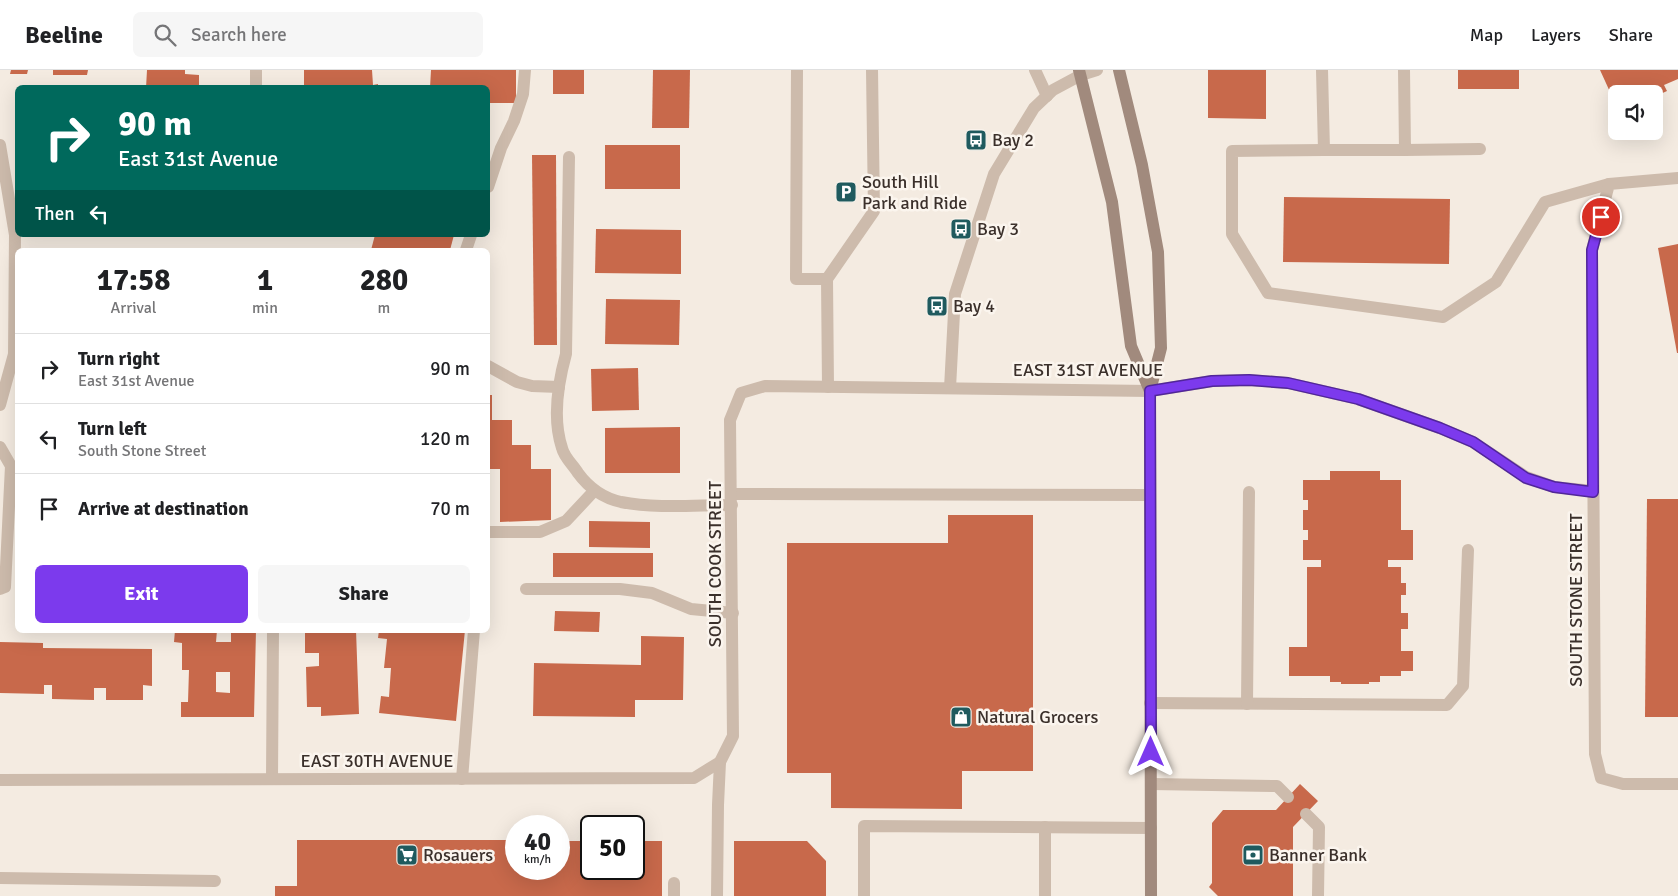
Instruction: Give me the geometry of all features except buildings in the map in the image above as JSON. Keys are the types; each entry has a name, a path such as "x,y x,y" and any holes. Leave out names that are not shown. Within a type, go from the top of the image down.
{"main road":[{"path":"1118,70 1142,165 1158,252 1161,348 1150,391 1151,896"},
{"path":"1080,72 1112,202 1131,346 1150,391"}],"street":[{"path":"256,70 256,85"},
{"path":"490,180 523,94 525,70"},
{"path":"797,70 796,278 827,278"},
{"path":"828,386 827,278 874,210 872,70"},
{"path":"1036,70 1047,96"},
{"path":"950,388 955,294 994,174 1034,108 1053,90 1080,72 1097,70"},
{"path":"1322,70 1324,150"},
{"path":"1404,70 1405,150"},
{"path":"0,145 15,235 14,354 0,405"},
{"path":"1480,149 1232,151 1232,234 1268,293 1443,317 1496,282 1545,202 1609,184 1678,178"},
{"path":"570,156 566,354 560,377 557,425 562,450 594,492 621,502 660,505 732,499 1150,495"},
{"name":"SOUTH STONE STREET","path":"1609,184 1592,250 1595,754 1602,778 1623,784 1678,784"},
{"path":"490,367 517,382 532,386 559,387"},
{"name":"EAST 31ST AVENUE","path":"741,393 765,386 1150,391 1212,381 1249,380 1288,383 1350,397 1440,428 1473,442 1526,478 1554,487 1593,492"},
{"name":"SOUTH COOK STREET","path":"720,762 733,736 730,420 741,393"},
{"path":"0,447 11,466 5,587 0,589"},
{"path":"490,532 540,532 566,521 594,492"},
{"path":"1247,704 1249,492"},
{"path":"1150,704 1446,705 1463,686 1468,550"},
{"path":"526,589 620,589 652,593 691,609 733,614"},
{"path":"272,779 273,633"},
{"path":"462,779 474,633"},
{"path":"716,896 720,762"},
{"name":"EAST 30TH AVENUE","path":"0,780 694,778 720,762"},
{"path":"1151,784 1277,786 1288,797"},
{"path":"1306,814 1319,827 1318,896"},
{"path":"864,896 864,826 1151,828"},
{"path":"1045,827 1045,896"},
{"path":"0,878 215,881"},
{"path":"674,883 674,896"}],"place":[{"name":"Bay 2","path":"976,140"},
{"name":"South Hill Park and Ride","path":"846,192"},
{"name":"Bay 3","path":"961,229"},
{"name":"Bay 4","path":"937,306"},
{"name":"Natural Grocers","path":"961,717"},
{"name":"Rosauers","path":"407,855"},
{"name":"Banner Bank","path":"1253,855"}],"route":[{"path":"1151,752 1150,391 1212,381 1249,380 1288,383 1358,399 1440,428 1473,442 1526,478 1554,487 1593,492 1592,250 1601,217"}]}
